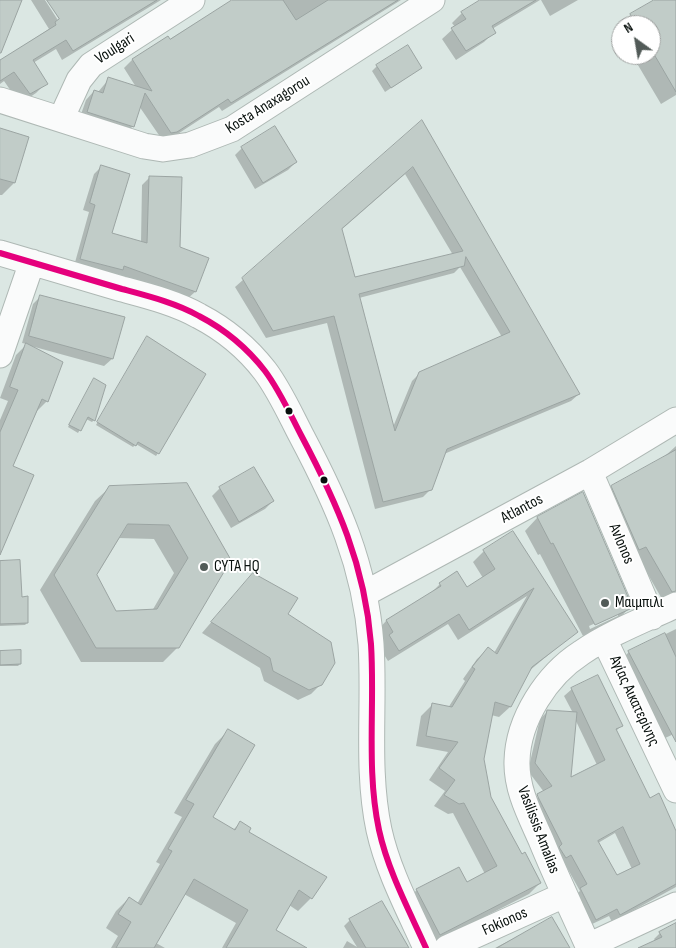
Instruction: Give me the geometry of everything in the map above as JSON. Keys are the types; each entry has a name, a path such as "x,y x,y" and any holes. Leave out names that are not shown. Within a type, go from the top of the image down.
{"street":[{"name":"Voulgari","path":"62,119 78,80 91,65 192,0"},
{"name":"Kosta Anaxagorou","path":"0,100 144,146 163,148 212,138 232,129 432,0"},
{"path":"0,253 153,298 198,315 216,326 249,353 265,371 282,399 335,500 356,557 366,593 371,645 372,771 379,830 390,866 426,948"},
{"path":"0,355 32,262"},
{"name":"Atlantos","path":"366,593 590,472 676,420"},
{"name":"Avlonos","path":"590,472 652,616"},
{"name":"Vasilissis Amalias","path":"589,947 564,895 525,804 517,760 520,737 531,710 559,670 580,653 604,639 676,605"},
{"name":"Αγίας Αικατερίνης","path":"604,639 669,758 676,790"},
{"name":"Fokionos","path":"447,948 564,895"},
{"path":"589,947 676,905"}],"building":[{"path":"0,0 22,0 1,53 0,53"},
{"path":"47,0 157,0 73,51 66,40 33,60 48,84 30,94 14,72 0,81 0,60 56,25 55,22 59,19"},
{"path":"232,0 283,0 296,20 328,0 398,0 231,103 228,99 177,132 171,133 145,93 134,127 87,112 94,90 103,93 108,77 152,91 132,59 168,36 170,39"},
{"path":"480,0 536,0 492,26 496,33 466,51 451,28 466,19 461,12"},
{"path":"654,0 676,0 676,92 660,65 661,15 630,14"},
{"path":"408,45 422,68 391,88 376,65"},
{"path":"422,120 580,394 447,449 432,490 383,502 334,316 273,331 242,278","holes":["413,167 463,251 355,277 342,229","466,257 510,332 419,372 395,431 359,294 464,266"]},
{"path":"275,126 297,162 263,183 241,147"},
{"path":"0,128 29,137 15,183 0,179"},
{"path":"101,165 130,174 112,233 147,243 149,176 182,177 180,247 209,258 196,292 124,266 123,270 80,259 95,205 90,203"},
{"path":"40,295 125,317 113,359 29,336"},
{"path":"147,336 206,374 159,454 138,442 136,446 97,422"},
{"path":"26,343 63,362 48,402 42,399 13,466 34,475 0,555 0,432 18,390 10,387"},
{"path":"94,378 106,385 95,421 88,417 81,431 69,425"},
{"path":"676,450 676,591 672,592 646,547 639,550 611,486"},
{"path":"254,467 274,501 239,522 219,487"},
{"name":"CYTA HQ","path":"187,483 231,560 179,648 96,648 54,575 109,486","holes":["128,524 169,525 188,558 157,609 116,611 97,575"]},
{"path":"583,492 632,606 630,609 595,625 553,543 551,544 537,517"},
{"path":"513,531 578,632 532,667 511,707 495,702 484,759 491,797 522,854 525,852 541,883 440,935 416,889 459,867 467,882 497,866 464,803 459,804 444,795 455,780 439,768 458,742 426,736 432,703 452,707 475,669 472,667 488,647 497,654 534,588 469,630 459,614 399,651 389,635 393,632 386,620 441,586 439,583 457,571 467,587 495,569 483,550"},
{"path":"20,560 22,597 28,596 28,623 0,624 0,561"},
{"path":"253,573 298,598 288,614 331,642 335,663 322,685 309,690 273,671 270,658 211,622"},
{"path":"665,633 676,657 676,742 628,651"},
{"path":"21,650 21,664 0,665 0,651"},
{"path":"598,675 623,726 616,729 650,798 659,793 676,831 676,884 620,915 617,909 596,920 580,888 587,884 571,855 566,858 559,847 562,844 537,794 552,786 535,763 547,710 577,712 571,777 605,760 571,688","holes":["623,827 640,864 617,875 598,841"]},
{"path":"228,729 255,745 213,817 235,830 240,821 251,828 249,832 327,877 312,899 299,890 276,930 307,948 226,948 248,910 194,879 154,948 116,948 131,922 118,914 129,897 141,905 172,851 168,849 194,804 186,800"},
{"path":"382,901 409,948 366,948 349,919"},
{"path":"552,917 570,948 497,948"},
{"path":"676,923 676,948 638,948 662,937 659,932"}],"transit line":[{"path":"0,253 152,297 190,311 226,333 243,347 265,371 275,386 326,485 356,561 368,615 371,644 373,784 379,830 393,875 426,948"}],"place":[{"name":"CYTA HQ","path":"204,567"},
{"name":"Μαιμπιλι","path":"605,603"}]}
